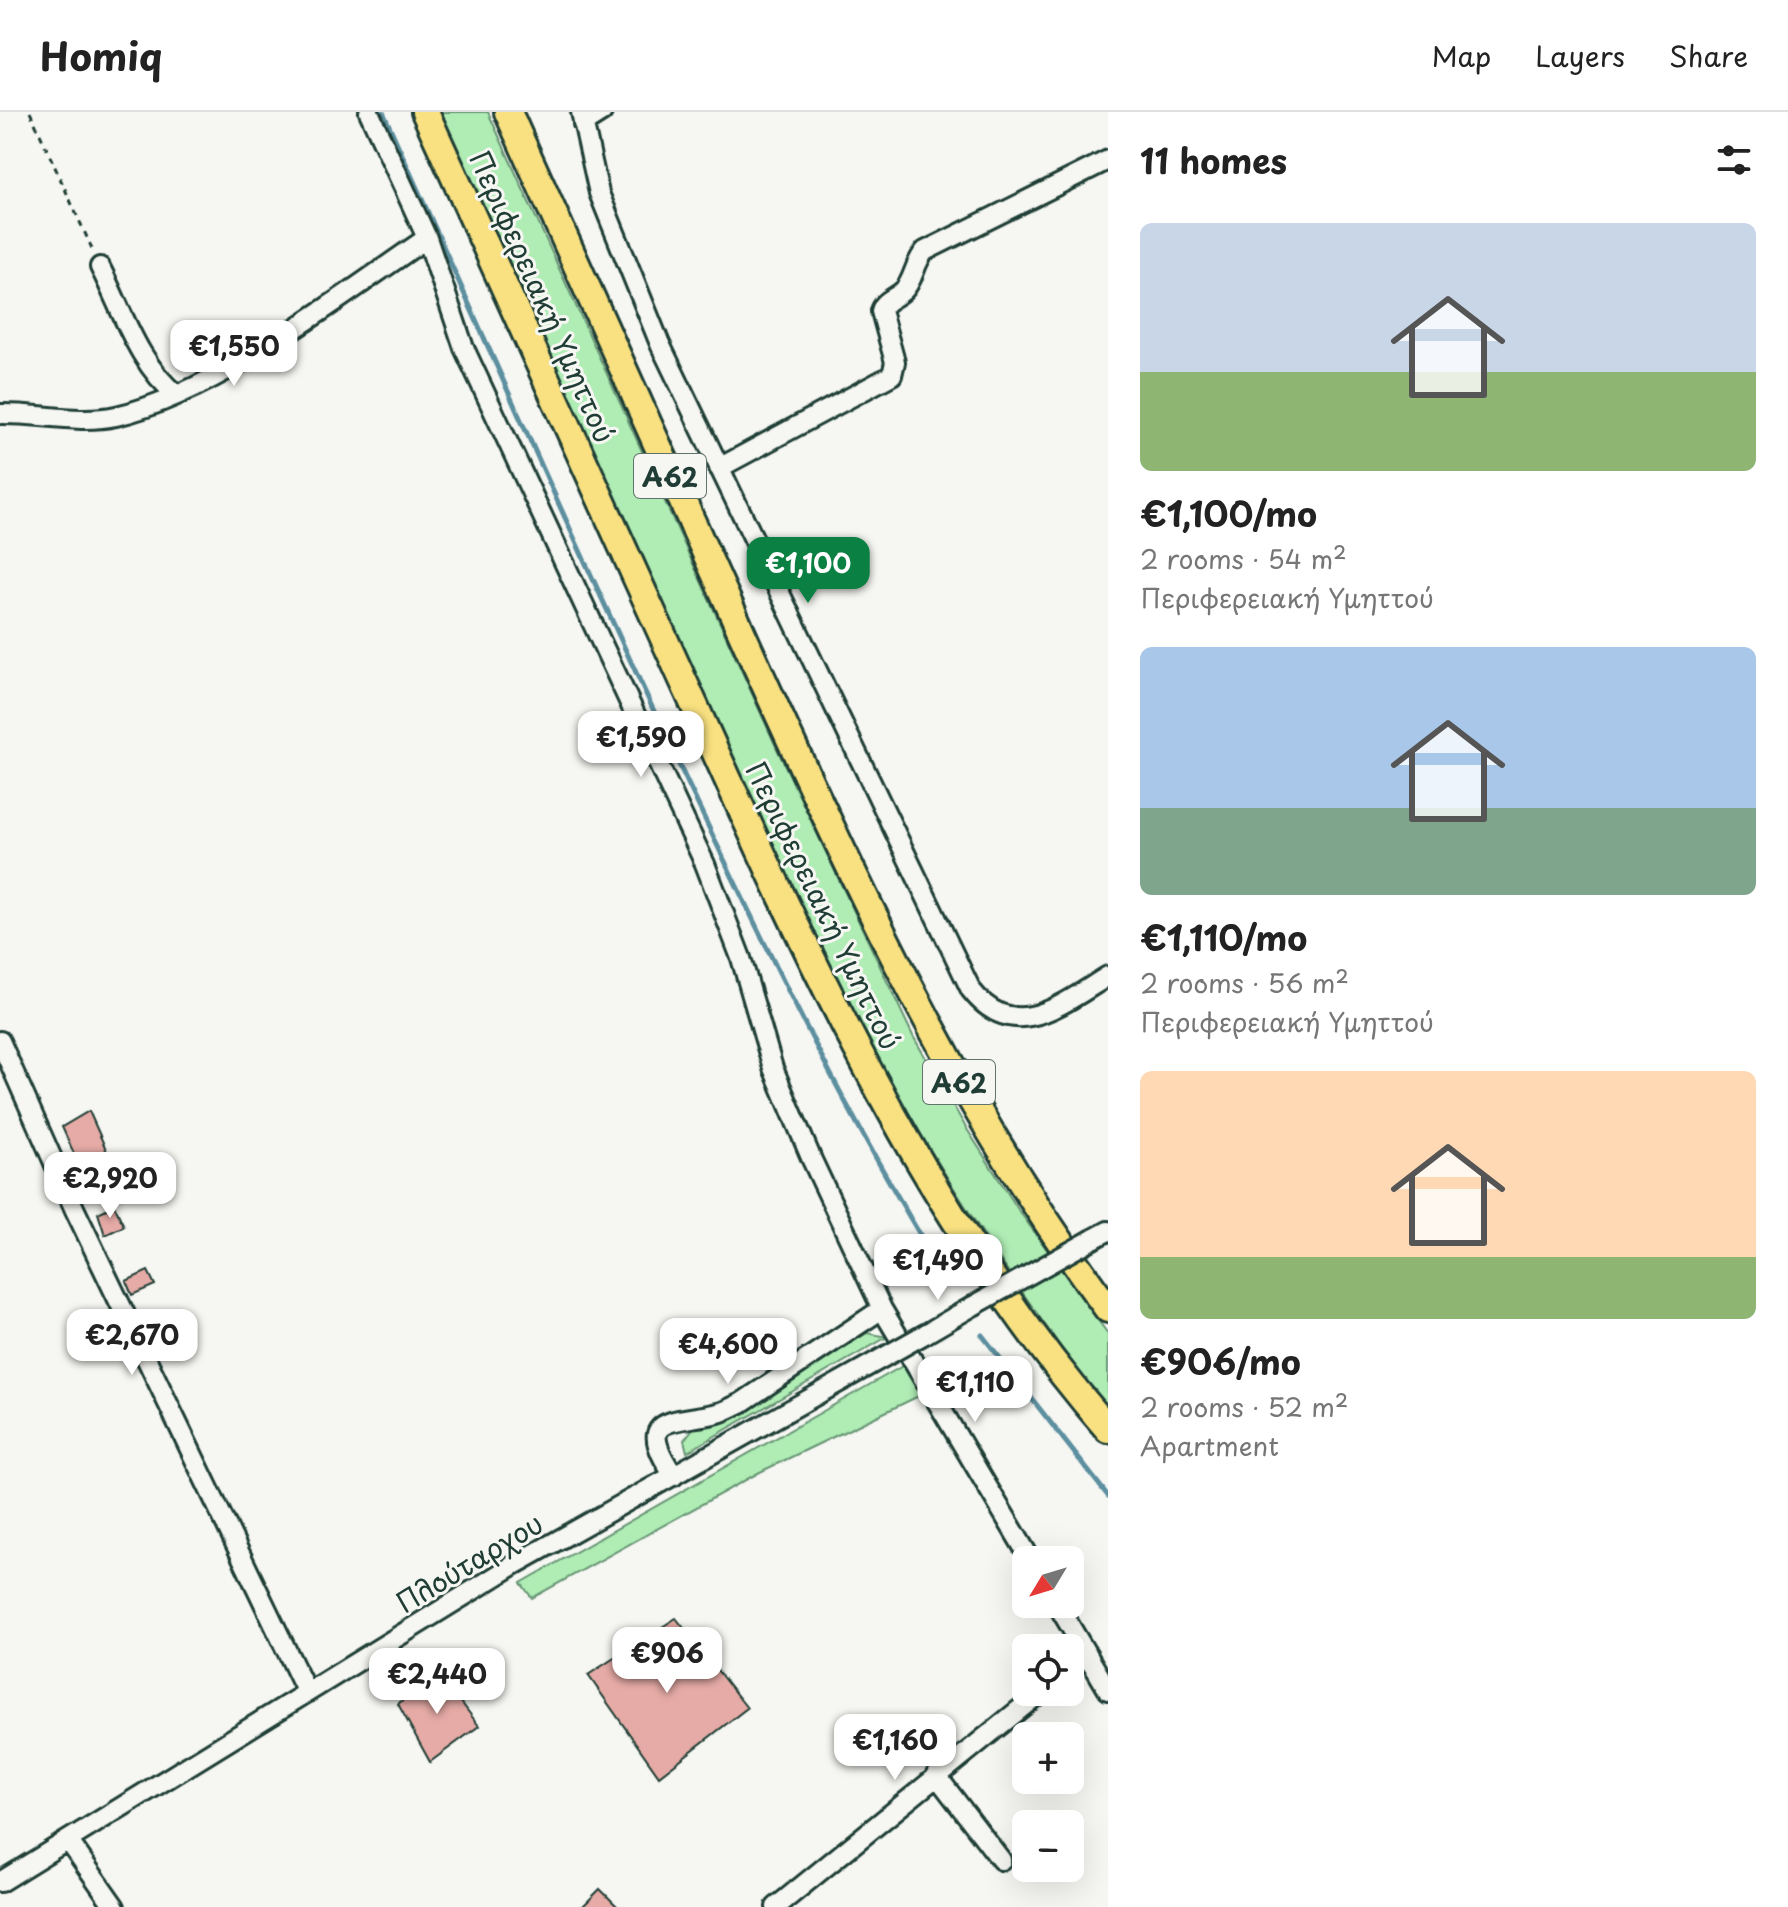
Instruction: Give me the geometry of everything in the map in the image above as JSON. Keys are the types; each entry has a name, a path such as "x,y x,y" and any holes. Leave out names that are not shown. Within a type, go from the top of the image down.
{"highway":[{"name":"Περιφερειακή Υμηττού","path":"425,112 769,870 875,1084 954,1217 1029,1327 1108,1429"},
{"name":"Περιφερειακή Υμηττού","path":"508,112 663,461 899,972 1009,1164 1108,1309"}],"street":[{"path":"369,112 427,238 464,348 705,864 741,958 773,1068 882,1309 1023,1546"},
{"path":"602,112 582,118 599,193 635,287 971,990 991,1012 1017,1019 1058,1006 1108,976"},
{"path":"719,468 892,375 895,362 881,311 885,302 905,289 917,260 925,251 1108,160"},
{"path":"0,414 113,417 177,395 283,335 427,238"},
{"path":"100,267 146,360 177,395"},
{"path":"0,1041 75,1210 307,1693"},
{"name":"Πλούταρχου","path":"0,1882 514,1565 1100,1235"},
{"path":"674,1476 658,1453 657,1433 662,1425 682,1416 718,1413 741,1403 882,1309"},
{"path":"1066,1618 1108,1690"},
{"path":"1084,1658 1088,1655"},
{"path":"776,1907 1023,1706"},
{"path":"936,1775 1001,1860"},
{"path":"68,1840 115,1907"}],"path":[{"path":"30,112 100,267"}],"green space":[{"path":"438,112 488,112 778,751 913,1036 1019,1211 1108,1334 1108,1411 1030,1303 957,1193 889,1079 825,962"},
{"path":"867,1333 887,1337 687,1452 684,1440 695,1426 744,1411"},
{"path":"906,1364 925,1393 760,1472 532,1598 521,1583"}],"building":[{"path":"89,1111 113,1165 85,1178 62,1127"},
{"path":"114,1205 124,1226 105,1235 98,1213"},
{"path":"148,1271 155,1285 132,1295 126,1281"},
{"path":"676,1618 747,1708 659,1776 588,1675"},
{"path":"437,1670 479,1726 430,1762 398,1704"},
{"path":"600,1889 618,1907 582,1907"}],"waterway":[{"path":"383,112 580,550 729,869 844,1100 940,1268"},
{"path":"982,1335 1108,1496"}]}
